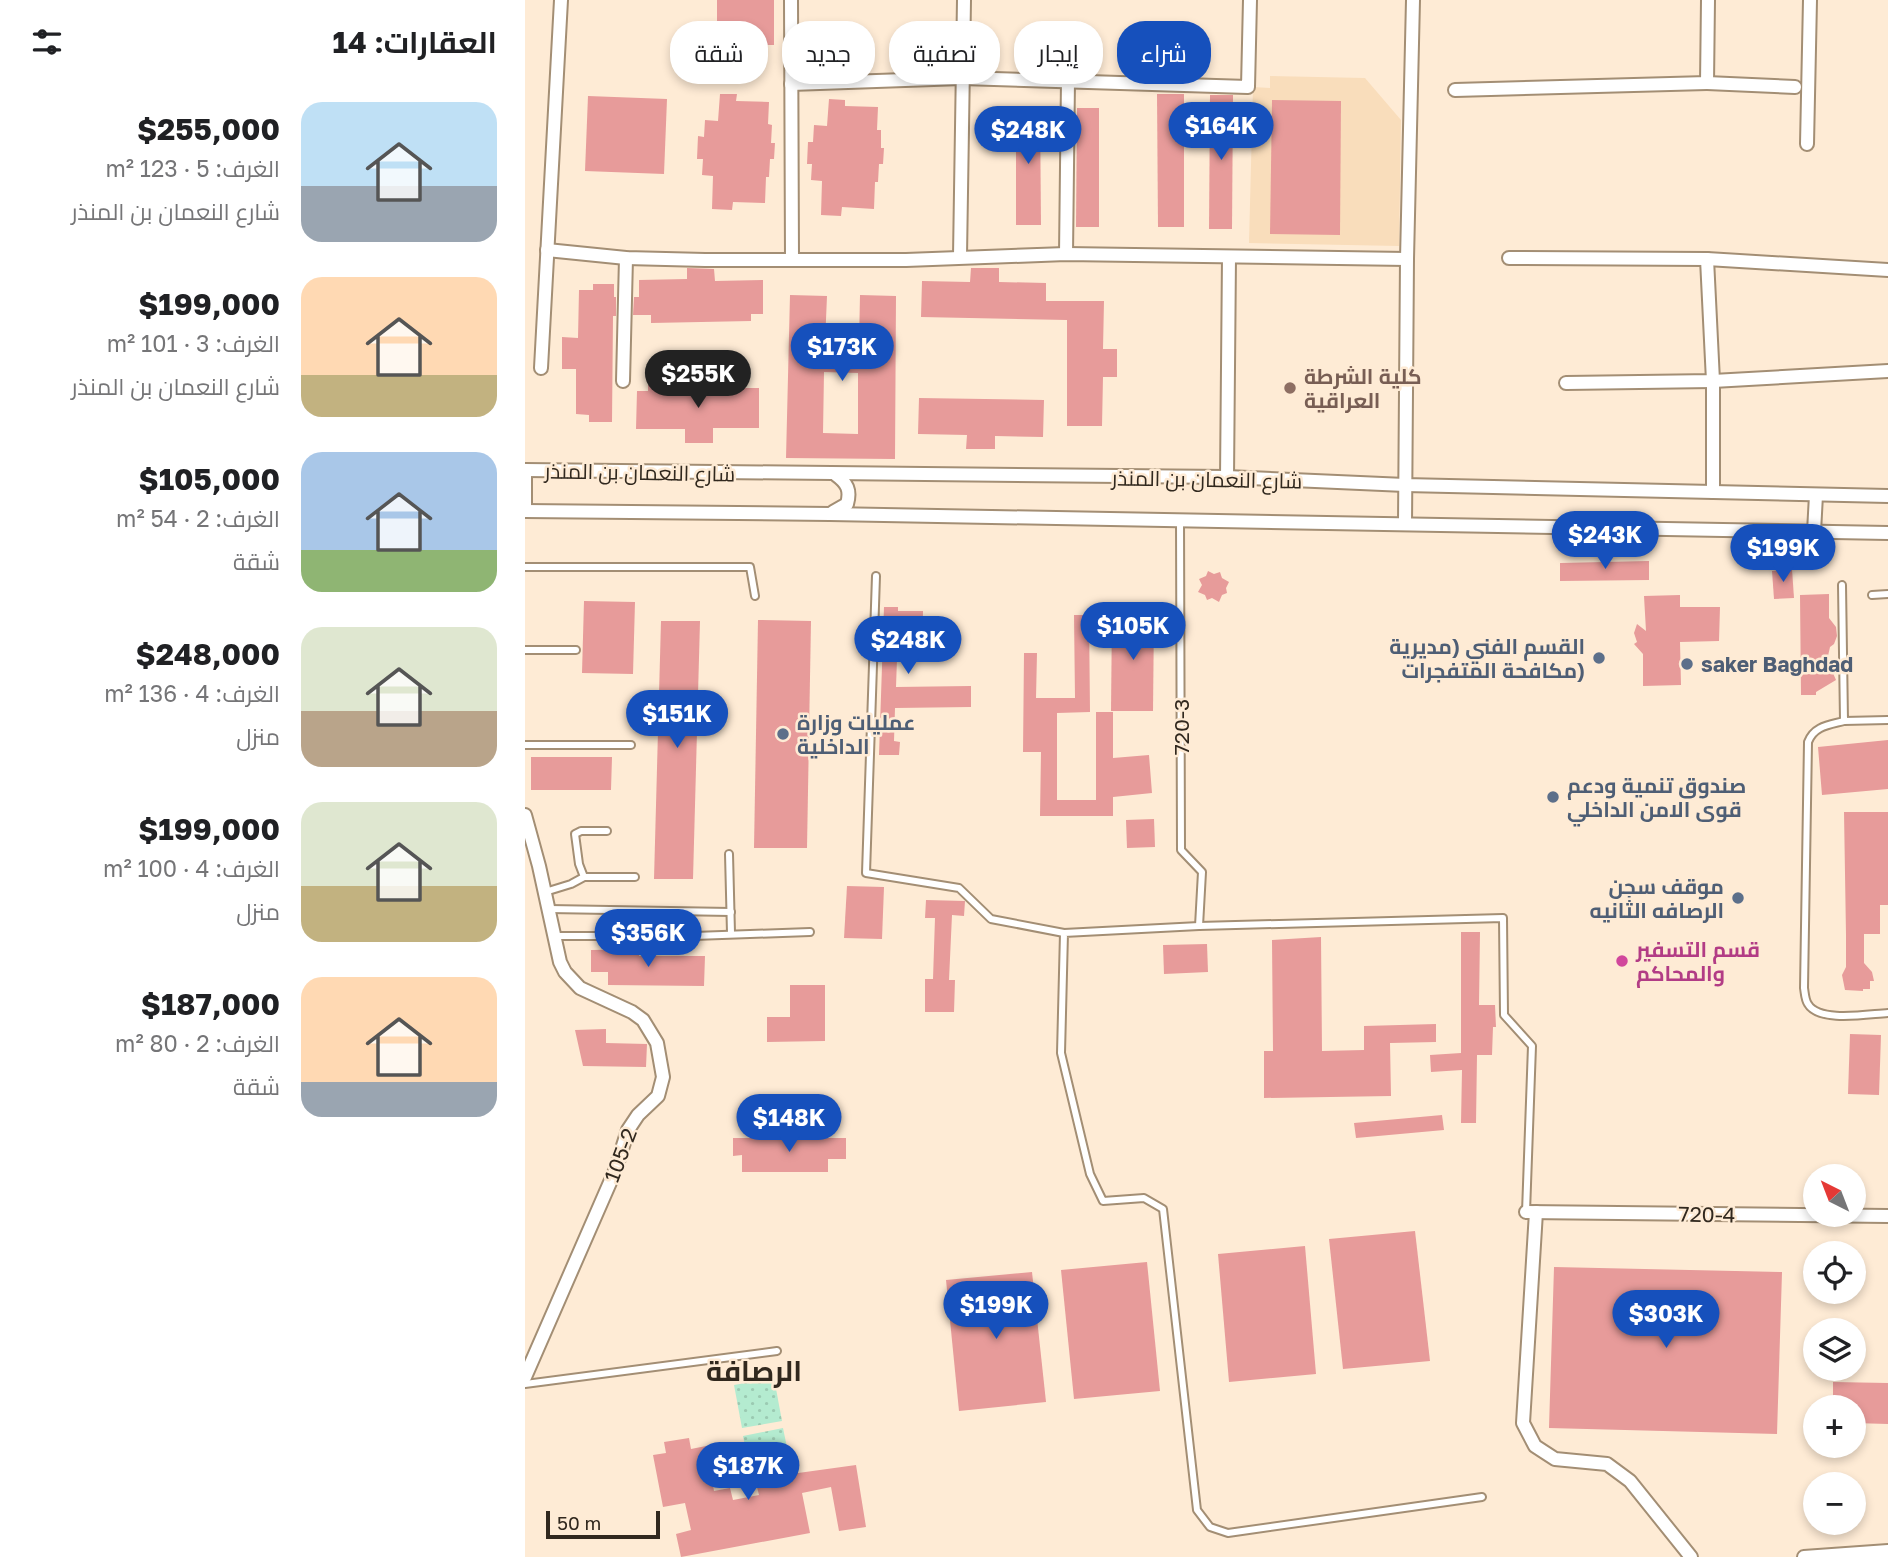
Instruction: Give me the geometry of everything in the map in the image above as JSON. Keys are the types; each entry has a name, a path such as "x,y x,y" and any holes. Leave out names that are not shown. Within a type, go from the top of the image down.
{"street":[{"path":"541,368 561,0"},
{"path":"791,0 791,21"},
{"path":"963,21 964,0"},
{"path":"1103,81 1248,87 1250,0"},
{"path":"1405,524 1413,0"},
{"path":"1707,83 1708,0"},
{"path":"1807,144 1810,0"},
{"path":"1455,90 1707,83 1795,87"},
{"path":"791,84 792,260"},
{"path":"960,256 962,84"},
{"path":"1066,254 1068,84"},
{"path":"547,250 626,258 792,260 906,260 1066,254 1407,259"},
{"path":"1227,477 1229,257"},
{"path":"623,381 626,258"},
{"path":"1509,258 1707,259 1888,270"},
{"path":"1707,259 1713,382 1713,492"},
{"path":"1566,383 1713,382 1888,372"},
{"path":"525,470 525,511"},
{"name":"شارع النعمان بن المنذر","path":"525,470 1227,477 1405,485 1888,496"},
{"path":"830,513 843,508 849,496 845,483 835,475"},
{"path":"1814,532 1816,495"},
{"name":"شارع النعمان بن المنذر","path":"525,511 830,513 1888,533"},
{"name":"105-2","path":"525,815 560,962 572,981 589,993 632,1013 651,1031 657,1043 663,1077 658,1096 638,1115 628,1130 615,1171 525,1377"},
{"path":"1531,1212 1523,1423 1535,1446 1555,1459 1607,1464 1630,1481 1691,1557"},
{"name":"720-4","path":"1531,1212 1888,1216"},
{"path":"1804,1557 1888,1551"}],"lane":[{"name":"720-3","path":"1180,520 1181,850 1202,872 1199,926"},
{"path":"525,567 750,567 755,596"},
{"path":"876,576 866,873 959,888 991,919 1064,933 1199,926 1503,918 1504,1015 1532,1046 1531,1212"},
{"path":"1842,585 1844,721"},
{"path":"1872,595 1888,594"},
{"path":"525,650 576,650"},
{"path":"1888,720 1844,721 1821,727 1811,733 1808,742 1804,988 1806,1002 1814,1011 1827,1016 1888,1013"},
{"path":"525,745 631,745"},
{"path":"584,877 579,864 575,834 581,831 607,831"},
{"path":"729,854 731,933"},
{"path":"545,892 584,877 635,877"},
{"path":"549,909 731,912"},
{"path":"555,936 694,936 810,932"},
{"path":"1064,933 1061,1053 1087,1161 1103,1201 1144,1198 1163,1209 1197,1510 1209,1528 1228,1533 1482,1497"},
{"path":"525,1384 777,1352"}],"shaded area":[{"path":"1270,76 1365,78 1401,120 1399,246 1249,243 1253,87 1270,88"}],"green space":[{"path":"774,1378 782,1421 742,1428 734,1385"},
{"path":"783,1428 791,1467 751,1475 743,1436"}],"building":[{"path":"717,0 774,0 774,45 768,45 768,21 717,21"},
{"path":"720,94 737,94 736,101 769,102 768,124 772,125 771,143 775,143 774,159 770,159 769,177 766,177 765,203 733,202 732,210 712,209 713,176 702,175 703,159 697,159 698,136 704,137 705,120 718,121"},
{"path":"1157,94 1184,94 1184,227 1158,227"},
{"path":"1210,95 1233,95 1232,229 1209,229"},
{"path":"588,96 667,99 664,174 585,171"},
{"path":"829,99 845,100 845,106 878,107 877,130 881,130 881,148 884,148 883,164 879,164 878,182 875,182 874,209 842,207 841,216 821,215 822,181 811,180 812,164 807,164 808,142 813,142 814,125 827,126"},
{"path":"1272,100 1341,101 1340,235 1270,234"},
{"path":"1016,107 1040,107 1041,225 1016,225"},
{"path":"1077,108 1099,108 1099,227 1076,227"},
{"path":"687,268 714,269 715,281 763,280 763,314 751,314 751,321 651,323 651,315 633,315 634,297 639,297 639,280 687,279"},
{"path":"971,268 999,268 999,282 1046,283 1046,301 1104,301 1103,349 1117,349 1117,377 1103,377 1102,426 1067,426 1067,320 921,317 922,281 970,282"},
{"path":"593,284 614,284 616,297 616,316 613,316 612,422 589,422 589,415 576,414 576,369 562,369 562,337 578,338 579,290 593,290"},
{"path":"790,295 827,296 825,343 859,344 860,295 896,296 895,459 786,458","holes":["824,372 858,373 858,434 823,433"]},
{"path":"713,383 744,383 744,388 759,388 759,428 713,428 713,443 685,443 685,429 636,429 637,391 648,391 648,385 686,385 686,390 713,391"},
{"path":"919,398 1044,400 1043,437 995,436 995,449 966,449 967,435 918,434"},
{"path":"1649,561 1649,580 1560,581 1560,563"},
{"path":"1792,569 1794,598 1774,599 1772,571"},
{"path":"1208,571 1214,574 1220,572 1222,578 1229,582 1227,593 1222,595 1219,602 1212,598 1207,600 1205,595 1198,592 1202,585 1199,579 1206,576"},
{"path":"1829,594 1829,618 1836,627 1837,636 1828,656 1836,680 1816,692 1816,695 1801,695 1800,595"},
{"path":"1680,595 1680,607 1720,607 1719,641 1680,642 1681,685 1643,686 1643,654 1634,644 1637,642 1634,633 1637,624 1646,631 1644,596"},
{"path":"584,601 635,602 633,674 582,673"},
{"path":"884,607 898,607 898,611 923,611 922,660 897,659 896,687 971,686 971,707 895,708 894,741 900,742 899,755 879,755"},
{"path":"1112,614 1154,614 1153,711 1111,711"},
{"path":"1074,615 1089,615 1090,712 1057,713 1057,800 1096,800 1096,712 1113,712 1113,758 1149,755 1152,793 1113,797 1113,816 1040,816 1041,752 1023,752 1024,653 1037,653 1036,698 1075,698"},
{"name":"عمليات وزارة الداخلية","path":"758,620 811,621 807,848 754,848"},
{"path":"661,621 700,621 693,879 654,879"},
{"path":"1888,740 1888,789 1822,795 1818,747"},
{"path":"531,757 612,757 611,790 531,790"},
{"path":"1844,812 1888,812 1888,905 1880,905 1880,934 1864,934 1864,963 1872,972 1874,981 1870,981 1870,989 1863,991 1845,990 1842,975 1846,967"},
{"path":"1154,819 1155,847 1127,848 1126,820"},
{"path":"847,886 884,887 882,939 844,938"},
{"path":"926,900 965,901 964,916 952,915 949,980 955,980 954,1012 925,1012 925,979 933,979 935,918 925,918"},
{"path":"1461,932 1480,932 1479,1005 1495,1005 1496,1027 1493,1027 1492,1055 1477,1055 1476,1123 1461,1123 1462,1070 1431,1072 1430,1055 1461,1053"},
{"path":"1321,937 1322,1051 1364,1050 1364,1026 1436,1024 1436,1042 1390,1043 1391,1096 1264,1098 1264,1051 1273,1051 1272,940"},
{"path":"1207,944 1208,972 1164,974 1163,945"},
{"path":"639,949 639,956 705,956 704,986 608,985 608,972 591,972 591,950"},
{"path":"790,985 825,985 825,1041 767,1042 767,1017 790,1017"},
{"path":"606,1029 606,1043 647,1044 646,1067 583,1066 575,1030"},
{"path":"1850,1034 1881,1035 1879,1095 1848,1094"},
{"path":"1442,1115 1444,1130 1356,1138 1354,1123"},
{"path":"733,1138 846,1138 846,1159 828,1159 828,1172 742,1172 742,1155 733,1156"},
{"path":"1415,1231 1430,1361 1343,1369 1329,1239"},
{"path":"1305,1246 1316,1374 1229,1382 1218,1254"},
{"path":"1147,1262 1160,1391 1074,1399 1061,1270"},
{"path":"1554,1267 1782,1272 1777,1434 1549,1428"},
{"path":"1032,1272 1046,1402 959,1411 946,1280"},
{"path":"1833,1382 1888,1383 1888,1424 1866,1423 1866,1395 1833,1395"},
{"path":"689,1438 691,1449 706,1446 714,1491 730,1488 733,1500 759,1495 755,1479 856,1465 866,1527 839,1531 831,1487 802,1493 810,1533 681,1557 676,1534 691,1530 685,1503 663,1507 653,1455 666,1453 664,1442"}],"place":[{"name":"كلية الشرطة العراقية","path":"1290,388"},
{"name":"القسم الفني (مديرية مكافحة المتفجرات)","path":"1599,658"},
{"name":"saker Baghdad","path":"1687,664"},
{"name":"عمليات وزارة الداخلية","path":"783,734"},
{"name":"صندوق تنمية ودعم قوى الامن الداخلي","path":"1553,797"},
{"name":"موقف سجن الرصافه الثانيه","path":"1738,898"},
{"name":"قسم التسفير والمحاكم","path":"1622,961"}],"district":[{"name":"الرصافة","path":"754,1370"}]}
